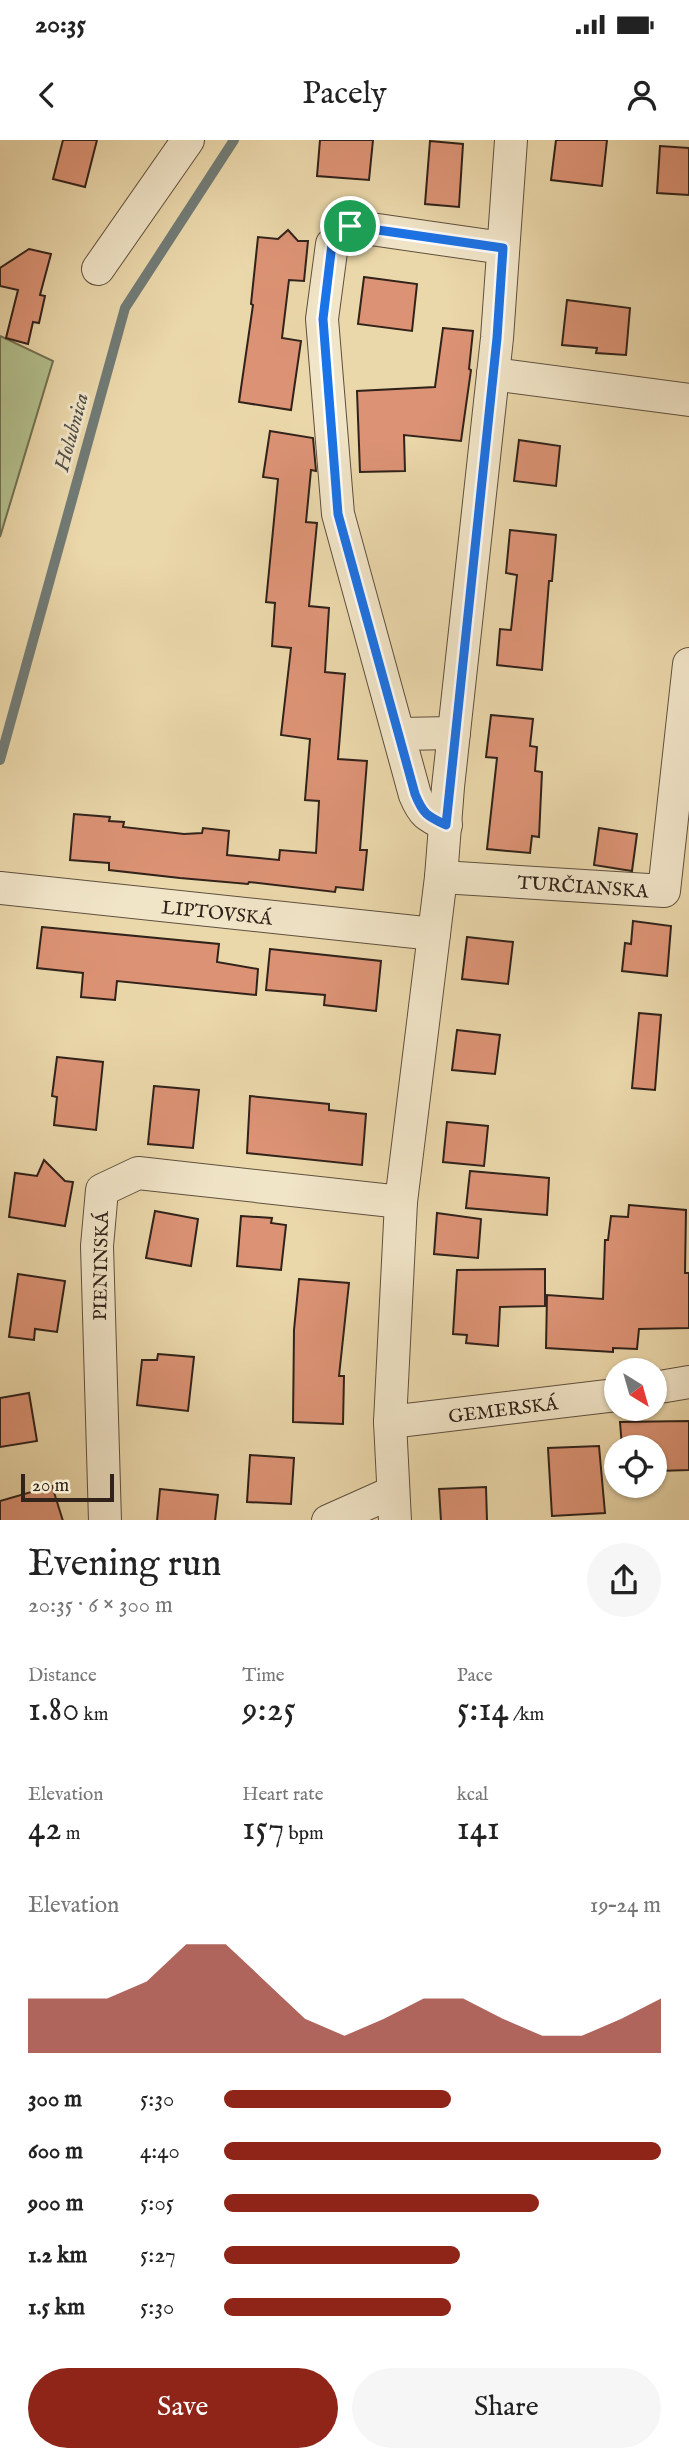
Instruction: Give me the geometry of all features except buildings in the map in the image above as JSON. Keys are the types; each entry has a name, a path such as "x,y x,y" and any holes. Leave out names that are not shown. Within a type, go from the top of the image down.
{"street":[{"path":"98,269 188,140"},
{"path":"332,1520 394,1506 390,1422 401,1202 441,877 493,374 511,140"},
{"path":"446,825 427,816 421,808 338,514 323,319 332,244 350,226 503,248"},
{"path":"493,374 689,400"},
{"name":"TURČIANSKA","path":"441,877 664,891 689,664"},
{"path":"399,734 454,733"},
{"name":"LIPTOVSKÁ","path":"0,888 434,934"},
{"name":"PIENINSKÁ","path":"105,1520 97,1246 102,1190 138,1173 401,1202"},
{"path":"667,1386 689,1382"},
{"name":"GEMERSKÁ","path":"390,1422 604,1396"}],"green space":[{"path":"0,336 53,361 0,537"}],"waterway":[{"name":"Holubnica","path":"0,760 125,308 234,140"}],"route":[{"path":"350,226 503,248 497,338 446,825 427,816 415,794 338,514 323,319 332,244 350,226"}]}
